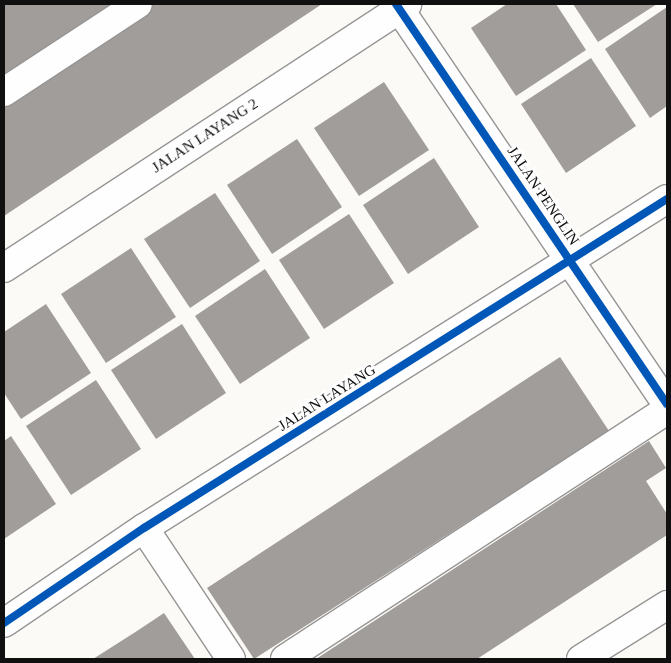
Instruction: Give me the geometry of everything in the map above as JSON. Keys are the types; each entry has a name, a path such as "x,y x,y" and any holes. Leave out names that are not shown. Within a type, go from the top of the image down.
{"street":[{"path":"4,92 138,4"},
{"name":"JALAN PENGLIN","path":"401,5 667,404"},
{"name":"JALAN LAYANG 2","path":"4,268 401,5"},
{"name":"JALAN LAYANG","path":"4,623 144,528 571,262 667,199"},
{"path":"285,659 667,410"},
{"path":"144,528 231,659"},
{"path":"581,659 667,605"}],"building":[{"path":"4,4 112,4 4,75"},
{"path":"149,4 322,4 4,216 4,100"},
{"path":"507,4 556,4 586,50 516,96 471,28"},
{"path":"573,4 657,4 598,42"},
{"path":"667,7 667,106 650,118 605,49"},
{"path":"591,58 636,126 566,173 521,104"},
{"path":"384,82 429,150 359,196 314,128"},
{"path":"297,139 342,207 272,254 227,185"},
{"path":"434,158 479,227 408,274 363,205"},
{"path":"215,193 260,261 190,308 144,239"},
{"path":"349,214 394,283 324,329 279,260"},
{"path":"131,248 176,317 106,363 61,294"},
{"path":"265,269 310,338 240,384 195,316"},
{"path":"46,304 91,373 21,419 4,393 4,332"},
{"path":"182,324 226,393 156,439 111,370"},
{"path":"560,357 609,431 254,659 207,588"},
{"path":"96,380 141,449 71,495 26,426"},
{"path":"11,436 56,504 4,539 4,441"},
{"path":"649,441 666,468 646,481 667,514 667,535 477,659 316,659"},
{"path":"164,613 195,659 93,659 137,631"}],"cycle path":[{"path":"396,4 667,404"},
{"path":"4,623 144,528 667,199"}]}
